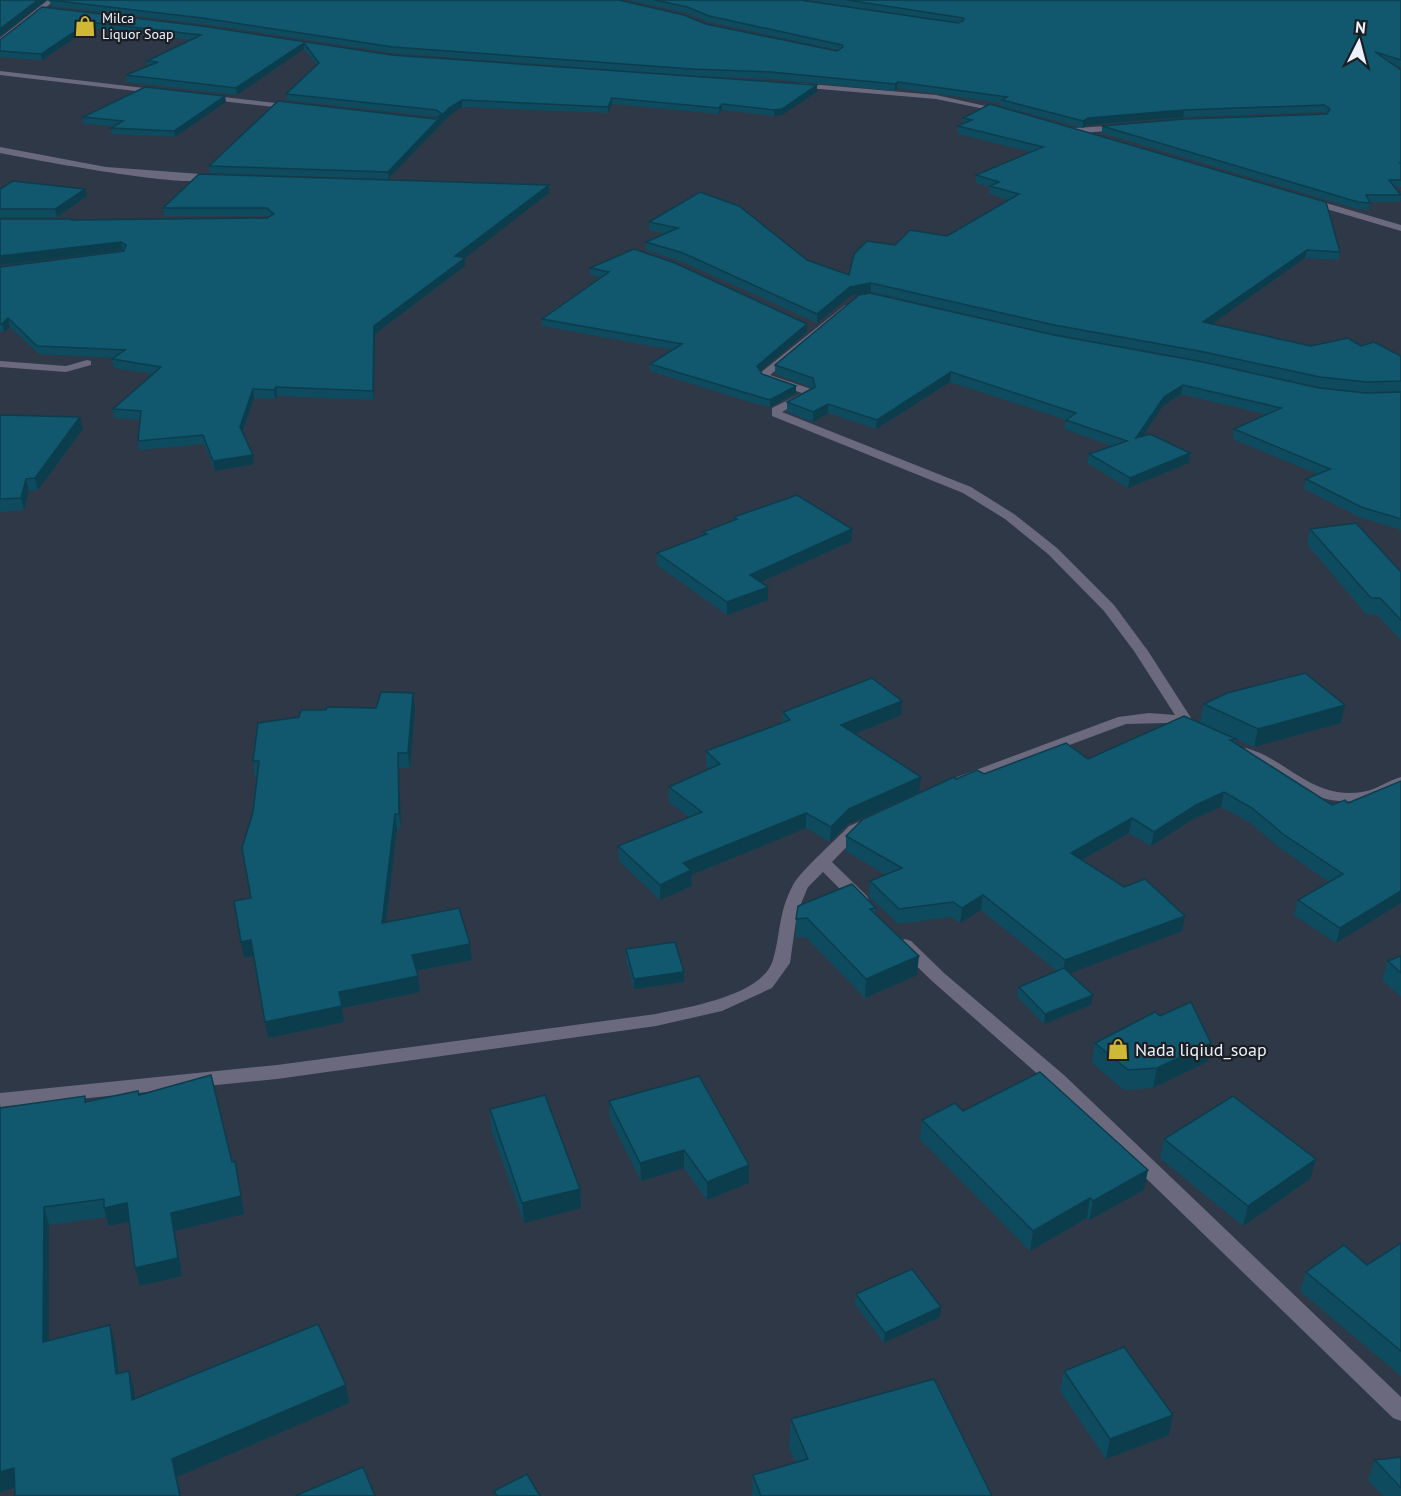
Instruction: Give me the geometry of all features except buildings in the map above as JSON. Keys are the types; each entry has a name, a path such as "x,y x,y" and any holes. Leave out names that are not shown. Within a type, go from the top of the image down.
{"street":[{"path":"0,42 52,0"},
{"path":"41,9 52,10"},
{"path":"0,73 170,93"},
{"path":"793,85 936,98 1011,112"},
{"path":"192,96 301,108"},
{"path":"1097,137 1071,130 1135,126"},
{"path":"0,150 58,163 176,177 222,178"},
{"path":"1300,198 1401,228"},
{"path":"855,300 813,327 764,374 767,378 807,391 808,394 776,410 776,414 967,490 991,503 1090,587 1124,627 1187,723"},
{"path":"0,364 66,369 87,363"},
{"path":"942,789 1123,720 1155,717 1187,723 1207,733"},
{"path":"1227,743 1312,789 1334,798 1362,798 1401,782"},
{"path":"0,1100 277,1072 656,1020 722,1005 766,984 782,963 789,913 801,885 855,829 877,819"},
{"path":"823,862 877,916"},
{"path":"892,931 938,977 1073,1096 1401,1410"}],"place":[{"name":"Milca Liquor Soap","path":"85,26"},
{"name":"Nada liqiud_soap","path":"1118,1049"}]}
